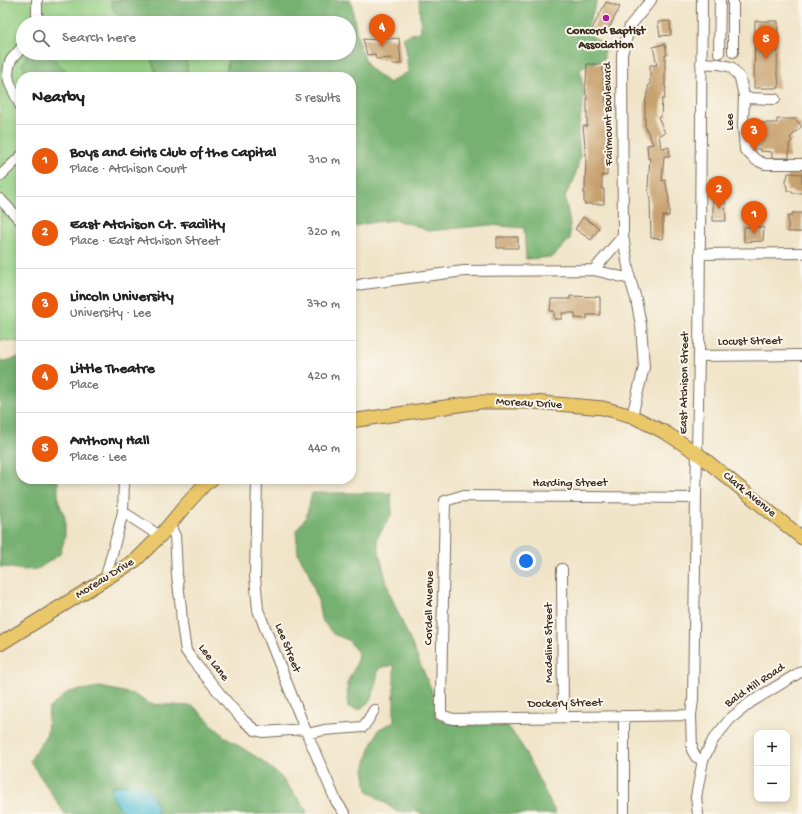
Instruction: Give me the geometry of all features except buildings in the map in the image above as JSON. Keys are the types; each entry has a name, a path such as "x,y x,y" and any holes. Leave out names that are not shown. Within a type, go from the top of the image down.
{"main road":[{"name":"Moreau Drive","path":"356,420 479,402 534,402 603,408 632,416 666,433 697,453"},
{"name":"Clark Avenue","path":"697,453 802,538"},
{"name":"Moreau Drive","path":"0,644 136,560 160,536 169,524 206,484"}],"street":[{"path":"37,0 37,16"},
{"name":"Fairmount Boulevard","path":"632,416 644,367 641,326 636,299 630,279 623,236 622,54 630,26 651,0"},
{"name":"East Atchison Street","path":"702,0 699,356 693,700 691,715 692,750 696,757 703,760"},
{"path":"719,53 720,0"},
{"path":"733,0 733,52"},
{"path":"702,35 719,34"},
{"path":"16,54 11,60 8,76 16,97"},
{"name":"Lee","path":"701,63 719,64 731,67 740,78 744,98 745,150 756,160 765,164 802,164"},
{"path":"744,98 775,99"},
{"path":"0,176 16,161"},
{"path":"0,199 16,216"},
{"path":"594,270 623,236"},
{"path":"700,254 802,253"},
{"path":"356,286 464,272 594,270 630,279"},
{"name":"Locust Street","path":"699,356 802,355"},
{"path":"105,580 123,512 124,484"},
{"name":"Lee Street","path":"257,484 255,577 258,610 306,732 336,801 345,814"},
{"name":"Harding Street","path":"445,501 461,496 696,498"},
{"name":"Cordell Avenue","path":"441,715 445,501"},
{"path":"123,512 160,536"},
{"name":"Lee Lane","path":"169,524 175,536 177,575 186,652 231,708 244,721 255,730 262,732 306,732 363,727 374,710"},
{"name":"Madeline Street","path":"562,569 563,717"},
{"name":"Bald Hill Road","path":"698,814 696,797 703,760 713,740 730,719 751,702 802,671"},
{"name":"Dockery Street","path":"441,715 453,719 691,715"},
{"path":"624,716 624,814"}],"green space":[{"path":"0,0 177,0 180,16 16,16 16,60 228,60 227,72 16,72 16,342 0,340"},
{"path":"111,0 349,0 352,4 354,16 119,16 113,10"},
{"path":"419,0 597,0 586,32 604,44 604,59 580,69 584,96 578,133 580,157 574,180 565,196 570,224 570,239 553,257 526,259 524,228 490,225 428,231 414,225 395,220 356,226 356,72 227,72 228,60 356,60 356,31 361,50 369,68 389,83 408,72 406,48 403,37 421,31"},
{"path":"25,60 55,60 68,72 26,72 22,64"},
{"path":"151,60 186,60 188,72 156,72"},
{"path":"16,358 16,484 58,484 58,500 65,518 65,537 60,554 38,569 23,570 0,567 0,360 5,361"},
{"path":"312,493 391,493 392,514 377,538 380,557 390,594 432,691 436,718 449,723 506,723 522,746 556,814 421,814 419,811 397,812 367,790 364,769 370,749 379,729 394,722 394,665 379,668 372,699 359,710 348,707 347,683 356,665 358,653 348,640 333,634 321,619 318,601 308,571 298,554 296,531 306,517"},
{"path":"100,687 133,694 150,704 193,706 225,737 261,760 281,777 306,809 307,814 157,814 157,812 116,786 111,787 123,810 128,814 65,814 30,761 47,733 49,708 68,692"}],"water":[{"path":"128,784 141,785 148,789 154,799 157,814 127,813 121,809 114,798 111,787"}],"place":[{"name":"Concord Baptist Association","path":"606,18"},
{"name":"Little Theatre","path":"382,47"},
{"name":"Anthony Hall","path":"766,59"},
{"name":"Lincoln University","path":"754,151"},
{"name":"East Atchison Ct. Facility","path":"719,209"},
{"name":"Boys and Girls Club of the Capital","path":"754,234"}]}
